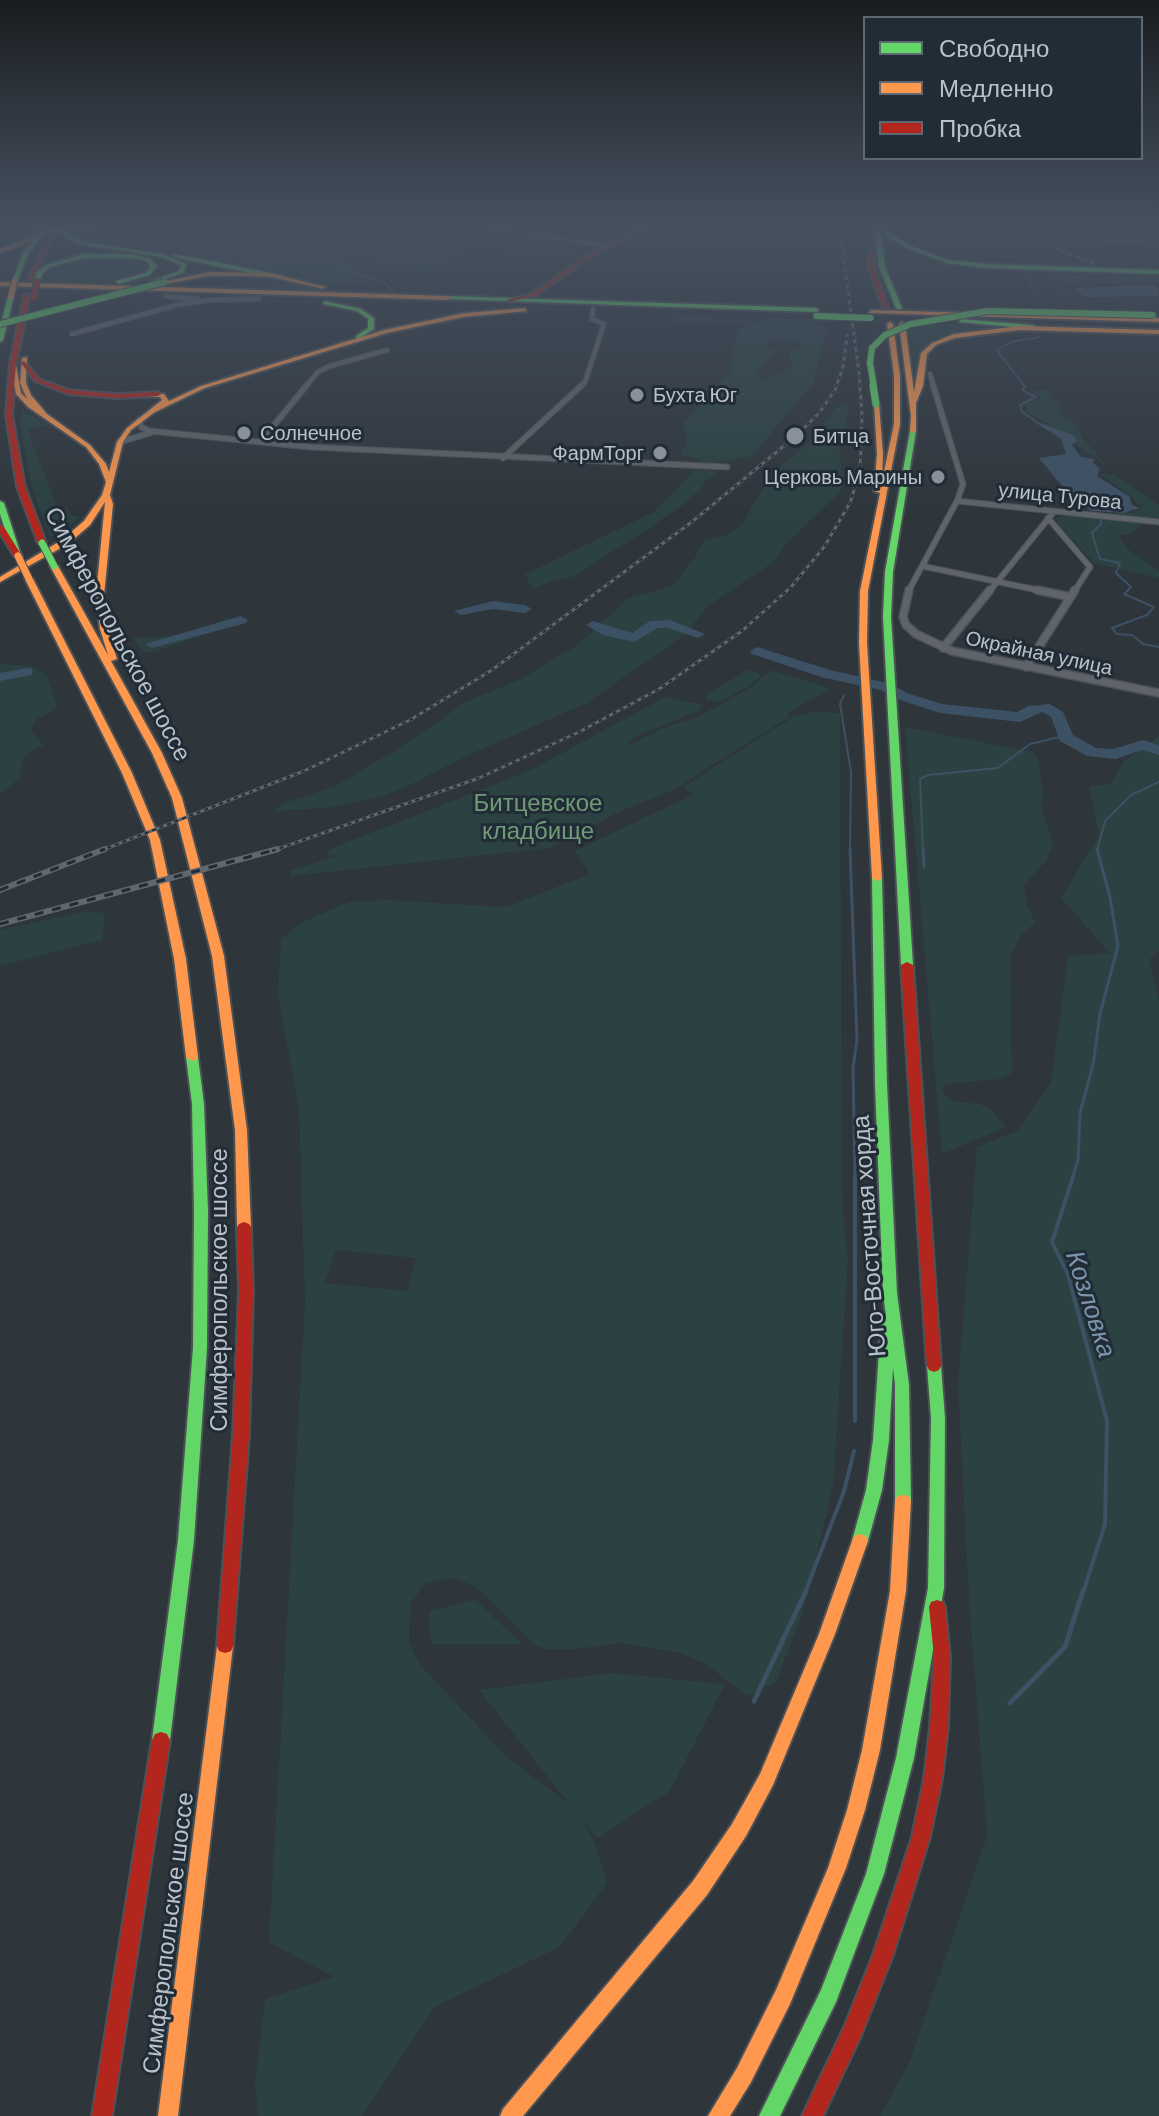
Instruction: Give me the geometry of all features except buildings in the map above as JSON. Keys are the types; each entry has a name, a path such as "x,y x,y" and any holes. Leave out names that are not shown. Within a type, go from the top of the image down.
{"main road":[{"name":"Симферопольское шоссе","path":"22,323 20,365 13,387 10,424 16,468 42,543 170,781 189,839 218,956 234,1060 245,1188 246,1292 241,1435 223,1668 168,2116"},
{"path":"354,340 372,323"},
{"path":"0,580 65,542 87,523 108,489 120,442 139,420 154,410 203,387 354,340 430,323"},
{"path":"880,499 876,487 880,454 870,363 872,348 885,335 917,323"},
{"path":"981,323 1042,328"},
{"path":"1133,323 1158,323"},
{"path":"914,402 920,386 921,359 934,344 979,331 1158,323"},
{"name":"Юго-Восточная хорда","path":"718,2116 744,2075 813,1929 856,1810 878,1716 898,1591 903,1525 902,1385 890,1293 881,1084 877,878 863,643 864,591 897,424 896,324 914,402 911,452 889,572 889,651 928,1307 938,1418 936,1588 905,1758 875,1874 829,1995 769,2116"},
{"path":"20,365 31,376 58,390 102,396 148,395 203,387"},
{"path":"20,365 25,390 45,415"},
{"path":"13,387 23,399 88,446 102,464 109,504 100,579 101,612 108,647 129,702"},
{"path":"148,395 166,398 154,410"},
{"name":"Симферопольское шоссе","path":"0,503 18,556 127,773 155,840 167,891 193,1052 201,1185 200,1348 186,1540 170,1677 102,2116"},
{"path":"0,527 18,556"},
{"path":"510,2116 700,1888 739,1830 767,1779 827,1634 865,1527 881,1440 890,1293"},
{"path":"812,2116 868,1993 921,1837 933,1779 939,1727 942,1657 936,1588"}],"street":[{"path":"72,334 115,323"},
{"path":"503,458 585,382 604,324 601,323"},
{"path":"261,441 318,372 387,350"},
{"path":"930,374 963,484 922,566 1071,597"},
{"path":"139,420 144,429 169,433 402,453 727,467"},
{"path":"120,442 137,435 169,433"},
{"name":"улица Турова","path":"957,501 1159,522"},
{"path":"943,648 1055,511"},
{"path":"1026,667 1090,567 1048,518"},
{"name":"Окрайная улица","path":"922,566 903,605 906,625 916,634 943,648 1159,693"}],"green space":[{"path":"725,323 825,323 777,323 827,326 813,383 752,456 707,464 680,455 687,441 683,423 730,372 738,331 745,323","holes":["770,341 795,342 803,346 789,353 793,367 763,380 756,377 761,366 774,353 774,350 763,346"]},
{"path":"907,323 1014,327 966,331 931,342 918,355 916,382"},
{"path":"1048,390 1051,397 1060,403 1058,410 1063,417 1073,421 1083,438 1114,474 1096,457 1078,447 1074,438 1028,413 1026,404 1041,398 1030,391"},
{"path":"841,402 849,407 839,455 844,479 840,492 787,543 775,561 706,607 686,634 587,703 384,796 327,808 274,811 281,804 336,786 412,740 464,703 523,678 577,645 627,599 674,585 696,556 703,541 729,534 742,524 764,487 761,481 809,443"},
{"path":"22,410 50,425 27,429 55,501 61,508 68,508 72,516 80,517 58,536 49,536 31,484 20,423"},
{"path":"695,470 713,471 717,475 705,481 702,488 681,506 573,577 536,588 529,583 525,574 654,512"},
{"path":"1099,474 1114,475 1159,505 1159,520 1087,512 1131,513 1142,508 1131,496"},
{"path":"1066,515 1159,524 1140,525 1133,533 1118,536 1129,550 1159,570 1159,578 1094,563 1058,524 1056,518"},
{"path":"230,618 243,622 154,652 141,652 135,638 178,636"},
{"path":"0,664 31,666 47,676 58,707 36,720 31,731 44,745 25,755 21,777 0,795"},
{"path":"749,669 759,673 760,677 720,702 706,700 706,694"},
{"name":"Битцевское кладбище","path":"771,670 830,688 671,791 619,812 550,848 291,876 289,871 340,855 325,856 330,849 531,770 665,697 704,705 698,711 639,735 628,741 628,746 664,728 698,717 750,688"},
{"path":"817,711 840,714 842,1203 848,1261 833,1486 802,1615 776,1682 748,1696 704,1663 680,1653 622,1643 577,1649 546,1649 534,1645 475,1586 452,1578 425,1583 411,1604 409,1629 409,1642 420,1665 508,1758 569,1804 479,1690 611,1673 725,1684 670,1791 597,1838 583,1822 595,1843 607,1883 560,1947 434,2007 362,2116 258,2116 255,2083 265,1999 334,1977 269,1942 305,1303 299,1110 278,993 281,939 303,922 349,902 387,900 506,907 590,874 575,851 694,794 683,787 793,717","holes":["336,1250 416,1258 407,1291 325,1283"]},
{"path":"905,727 1033,752 1038,760 1043,792 1041,808 1053,843 1046,861 1024,885 1027,904 1035,923 1022,934 1010,956 1012,1073 1001,1079 945,1084 942,1092 952,1101 980,1104 992,1110 1006,1127 942,1154"},
{"path":"1159,736 1159,950 1149,960 1159,1000 1159,2116 880,2116 910,2061 987,1836 969,1600 958,1385 977,1147 1017,1131 1051,1083 1068,956 1110,953 1061,898 1099,836 1089,787 1111,783 1124,761"},
{"path":"87,911 105,913 102,940 0,966 0,930"},
{"path":"476,1600 522,1644 431,1644 429,1611"}],"water":[{"path":"1030,419 1073,435 1077,441 1072,445 1081,457 1095,459 1093,463 1100,469 1097,476 1130,497 1132,505 1140,508 1124,513 1091,511 1072,498 1039,458 1066,454 1061,439"}],"waterway":[{"path":"1034,420 1022,412 1020,405 1036,397 1022,390 1025,387 997,350 1011,342 1040,337"},
{"path":"1101,518 1101,524 1092,533 1100,559 1120,563 1116,573 1131,587 1124,594 1154,607 1147,615 1112,628 1117,634 1132,635 1143,644 1159,647"},
{"name":"Битца","path":"461,611 493,605 525,609"},
{"name":"Битца","path":"152,644 241,620"},
{"name":"Битца","path":"593,625 634,638 655,624 670,624 698,634"},
{"name":"Битца","path":"757,651 826,674 886,687 902,696 940,708 1020,717 1033,709 1045,707 1058,715 1066,738 1093,753 1116,754 1143,745 1159,750"},
{"name":"Битца","path":"0,677 27,672"},
{"path":"844,695 840,704 851,772 850,850"},
{"path":"923,851 920,779 928,775 998,768 1030,744 1064,736"},
{"name":"Козловка","path":"1097,850 1105,821 1131,795 1159,782"},
{"path":"923,849 924,867"},
{"path":"850,850 857,1040 853,1068 855,1179"},
{"name":"Козловка","path":"1072,1179 1078,1161 1080,1113 1093,1065 1100,1014 1118,946 1110,897 1097,850"},
{"name":"Козловка","path":"1073,1177 1052,1242 1068,1275 1107,1421 1105,1524 1083,1593"},
{"path":"855,1179 855,1421"},
{"path":"805,1593 844,1491 854,1451"},
{"path":"754,1701 806,1591"},
{"name":"Козловка","path":"1010,1703 1065,1647 1083,1591"}],"railway":[{"path":"277,849 479,778 579,732 659,689 742,631 791,587 824,547 850,503 860,471 862,416 852,323"},
{"path":"100,851 304,771 410,720 492,670 693,521 796,436 819,413 835,390 843,367 847,336"},
{"path":"0,890 105,849"},
{"path":"0,924 277,849"},
{"path":"272,851 277,849"}],"traffic: fast":[{"path":"0,340 4,323"},
{"path":"0,324 5,323"},
{"path":"358,337 371,329 371,323"},
{"path":"876,404 870,363 872,348 885,335 918,323"},
{"path":"982,323 1033,327"},
{"path":"907,965 887,617 889,572 913,431"},
{"path":"0,503 16,552"},
{"path":"42,543 54,566"},
{"path":"877,878 881,1084 890,1293 902,1385 903,1501"},
{"path":"161,1740 186,1540 200,1348 201,1211 198,1104 192,1057"},
{"path":"860,1541 874,1490 881,1440 888,1322"},
{"path":"769,2116 829,1995 875,1874 905,1758 936,1588 938,1418 934,1366"}],"traffic: slow":[{"path":"154,410 203,387 386,331 426,323"},
{"path":"877,878 863,643 864,591 897,424 897,375 890,324"},
{"path":"902,324 914,416 913,431"},
{"path":"914,401 920,386 924,353 934,344 954,336 1019,328 1159,332"},
{"path":"25,358 23,383 28,396 45,415 88,446 102,464 109,482"},
{"path":"13,365 18,393 30,406 45,415"},
{"path":"113,659 104,629 100,595 109,504 106,495 120,442 129,429 166,400 162,395 148,395"},
{"path":"876,404 880,454 878,491"},
{"path":"0,580 65,542 87,523 106,495"},
{"path":"18,556 29,579"},
{"path":"54,566 157,753 177,798 218,956 241,1130 244,1227"},
{"path":"29,579 127,773 155,840 180,959 192,1057"},
{"path":"718,2116 744,2075 783,1997 837,1868 856,1810 871,1750 898,1591 903,1501"},
{"path":"510,2116 700,1888 739,1830 767,1779 827,1634 860,1541"},
{"path":"168,2116 225,1646"}],"traffic: jam":[{"path":"21,323 13,363 9,415 21,487 42,543"},
{"path":"24,363 37,380 68,392 118,396 158,394"},
{"path":"0,527 18,556"},
{"path":"907,965 934,1366"},
{"path":"225,1646 241,1435 246,1292 244,1227"},
{"path":"812,2116 853,2031 883,1955 921,1837 933,1779 939,1727 942,1657 937,1607"},
{"path":"102,2116 161,1740"}],"place":[{"name":"Бухта Юг","path":"637,395"},
{"name":"Солнечное","path":"244,433"},
{"name":"Битца","path":"795,436"},
{"name":"ФармТорг","path":"660,453"},
{"name":"Церковь Марины","path":"938,477"}]}
